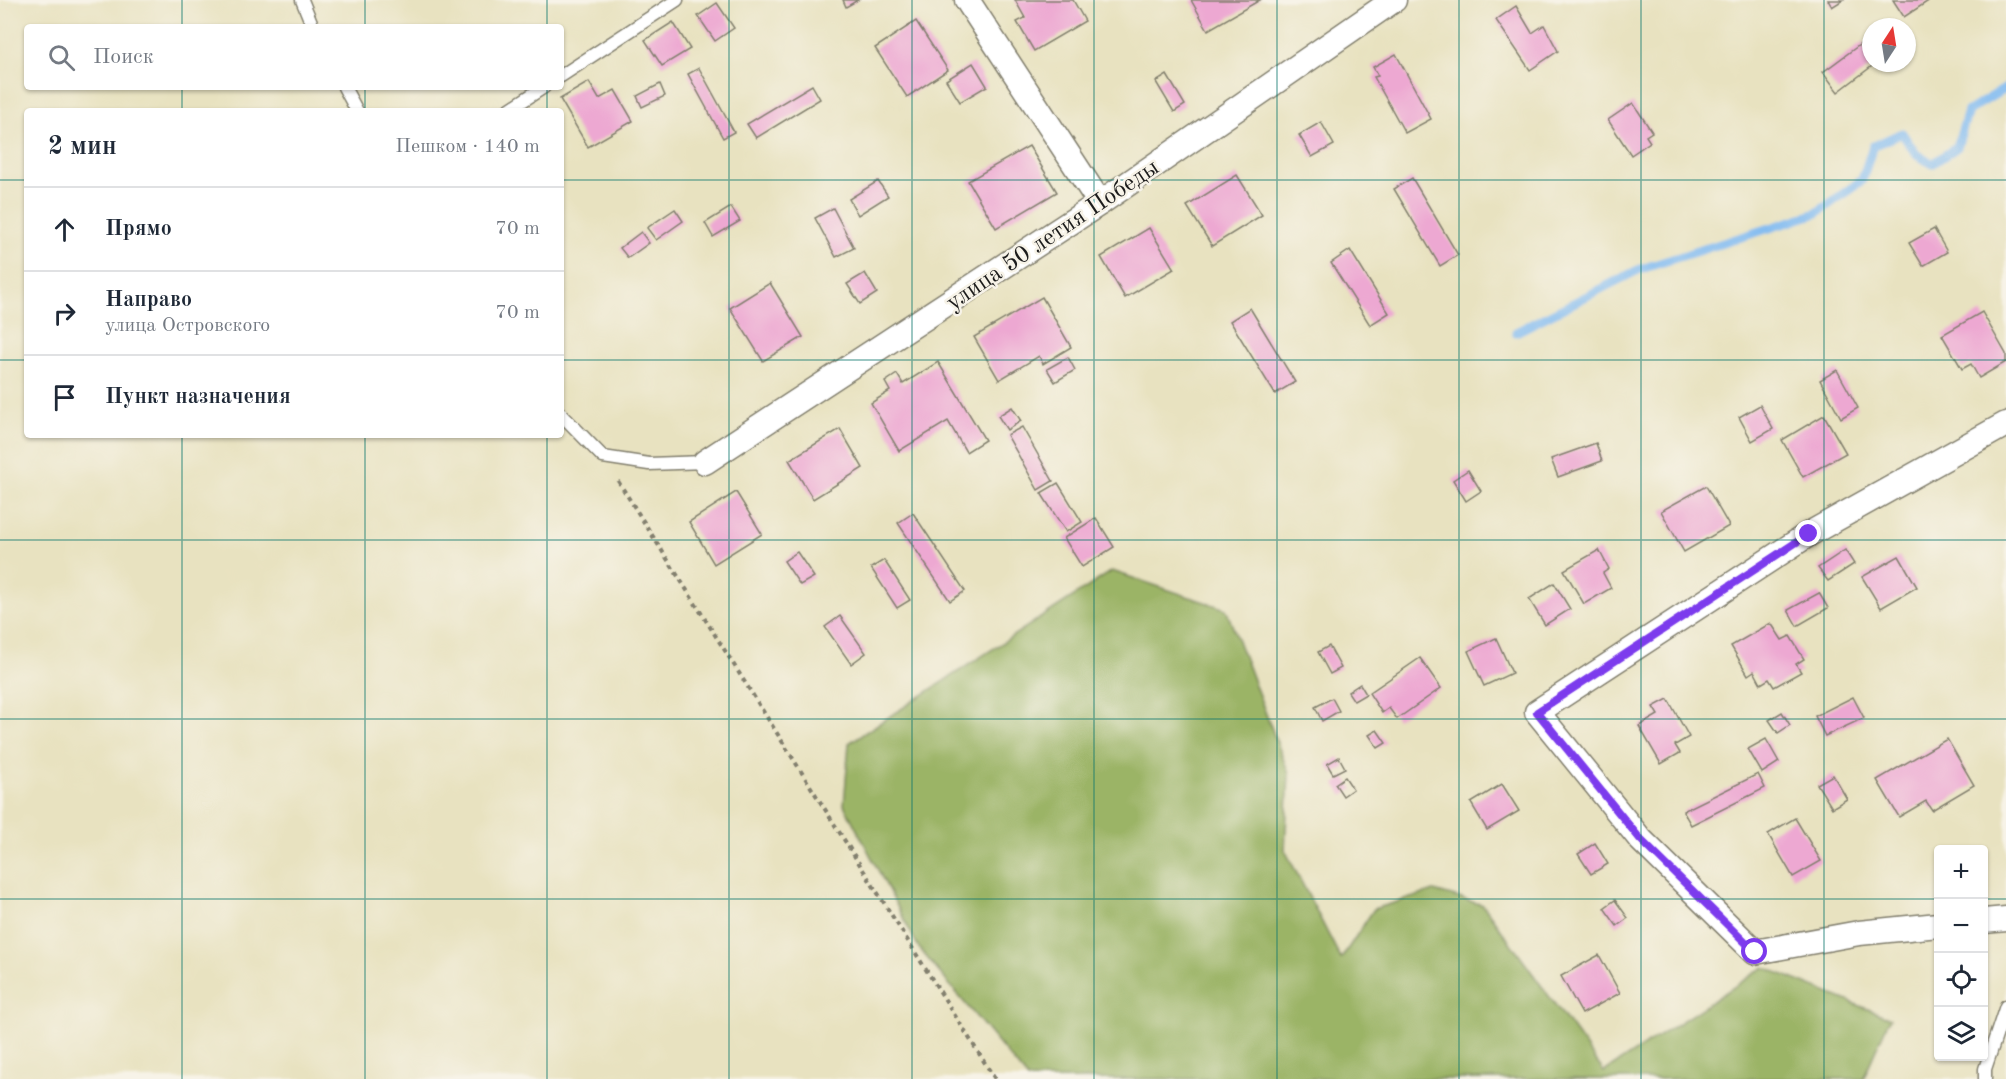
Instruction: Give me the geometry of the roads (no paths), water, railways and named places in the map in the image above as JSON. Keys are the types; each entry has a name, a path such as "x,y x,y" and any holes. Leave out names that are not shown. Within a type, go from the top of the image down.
{"street":[{"path":"967,0 1100,204"},
{"name":"улица 50 летия Победы","path":"705,462 1100,204 1394,0"},
{"path":"1934,925 1859,933 1755,952 1641,840 1537,712 1809,534 2006,424"},
{"path":"1988,921 2006,919"}],"lane":[{"path":"302,0 312,24"},
{"path":"564,74 677,0"},
{"path":"346,90 355,108"},
{"path":"512,108 539,90"},
{"path":"564,417 603,457 649,464 705,462"},
{"path":"1985,1079 1985,1069 2006,1006"}],"waterway":[{"path":"1516,332 1638,270 1817,213 1862,180 1873,146 1902,133 1916,154 1932,164 1957,147 1968,111 2006,88"}]}
